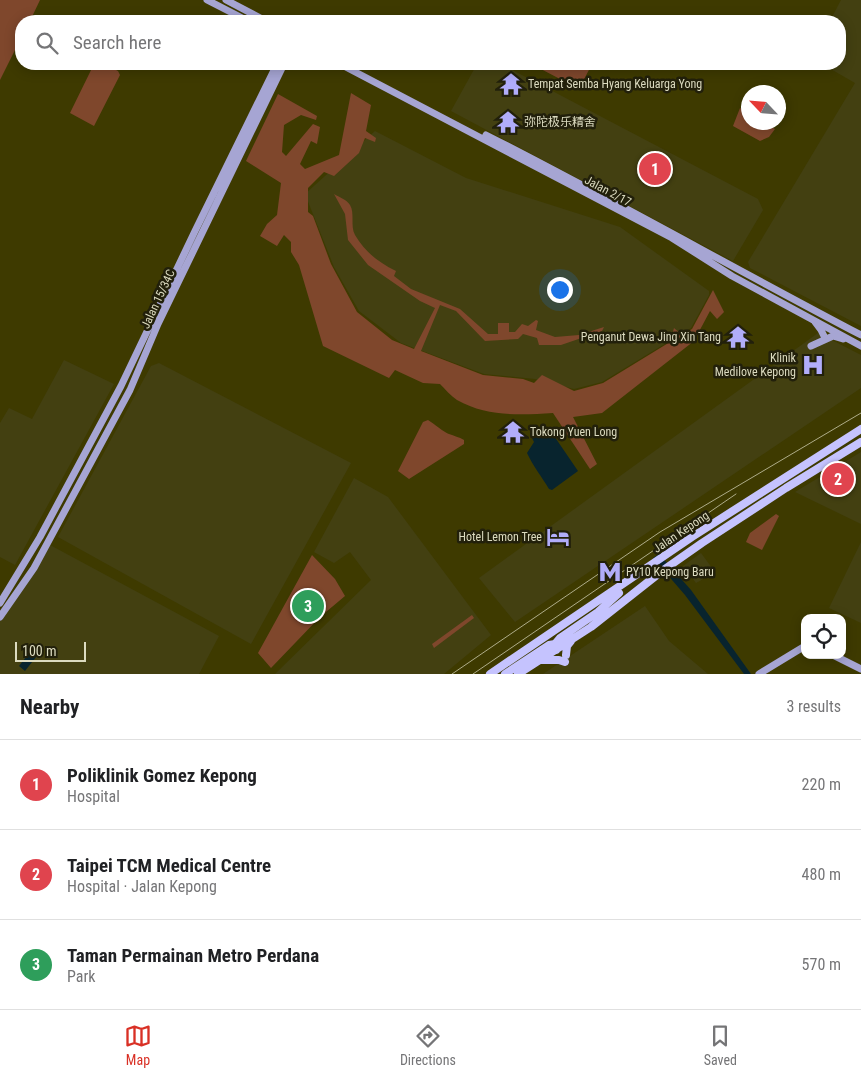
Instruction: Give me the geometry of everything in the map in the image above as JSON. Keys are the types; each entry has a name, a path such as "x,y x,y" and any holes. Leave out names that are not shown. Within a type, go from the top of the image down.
{"main road":[{"name":"Jalan Kepong","path":"490,674 861,429"},
{"name":"Jalan Kepong","path":"518,674 603,618 662,571 764,501 860,442"},
{"path":"505,674 549,645 557,647 560,638 598,612 644,571"},
{"path":"540,660 565,659 567,646 574,638"}],"street":[{"path":"207,0 236,15"},
{"path":"226,0 255,15"},
{"name":"Jalan 15/34C","path":"0,603 40,537 122,386 195,230 274,70"},
{"name":"Jalan 15/34C","path":"0,617 29,576 49,542 132,386 158,324 281,70"},
{"name":"Jalan 2/17","path":"351,70 672,238 732,276 861,346"},
{"name":"Jalan 2/17","path":"360,70 674,233 736,269 861,334"},
{"path":"811,318 822,330 824,336"},
{"path":"811,346 833,336 852,341"},
{"path":"759,674 801,648"},
{"path":"841,659 861,669"}],"shaded area":[{"path":"0,0 40,0 33,15 15,15 15,50 0,80"},
{"path":"841,0 861,0 861,326 750,268 748,262 855,83 832,70 846,70 846,15 833,15"},
{"path":"91,70 118,71 120,75 94,126 70,113"},
{"path":"474,70 512,70 758,199 763,210 733,261 451,111"},
{"path":"543,70 589,70 579,89"},
{"path":"351,93 371,105 366,131 376,138 375,142 365,138 359,153 334,176 324,172 308,188 308,212 313,216 331,264 357,312 392,340 414,349 435,308 420,301 368,265 348,240 345,214 334,194 350,205 353,228 359,241 373,256 396,271 394,276 411,289 460,309 488,334 498,334 498,323 509,323 509,332 515,332 522,324 528,326 536,320 538,321 536,330 555,337 579,335 604,327 602,331 561,345 539,345 537,338 523,334 518,339 485,341 456,311 440,305 421,351 483,375 523,379 534,383 542,375 574,391 603,383 670,342 674,328 682,335 692,329 713,290 724,312 717,319 710,311 694,341 602,413 573,417 597,464 590,469 553,413 504,414 468,406 457,400 440,384 423,383 395,370 389,378 323,346 299,265 291,252 291,242 284,235 277,246 260,236 267,224 277,215 281,183 246,161 278,94 317,116 316,120 301,115 284,125 282,152 286,156 313,124 320,127 317,144 311,141 300,164 305,169 339,155"},
{"path":"740,108 741,130 774,130 769,137 760,141 733,126"},
{"path":"375,131 466,178 620,227 709,291 709,295 691,328 602,382 574,389 535,379 484,374 401,343 359,311 334,267 305,194"},
{"path":"818,333 861,355 861,388 515,622 479,578"},
{"path":"64,360 114,384 15,565 0,557 0,423 9,408 32,419"},
{"path":"159,363 351,463 251,644 58,537 151,366"},
{"path":"428,420 447,433 464,440 464,444 409,479 398,471 423,422"},
{"path":"861,452 861,524 795,492"},
{"path":"354,478 388,497 491,635 444,674 275,674 371,580 350,552 334,563 314,552"},
{"path":"776,514 779,516 762,550 746,542 750,533"},
{"path":"861,542 861,623 846,616 846,614 829,608"},
{"path":"50,545 219,636 199,674 0,674 0,621"},
{"path":"701,553 712,568 705,578 696,583 683,566"},
{"path":"312,555 335,579 345,596 320,617 271,668 258,653"},
{"path":"645,606 669,641 708,674 543,674"},
{"path":"472,615 474,618 434,648 432,644"}],"water":[{"path":"538,428 550,430 578,471 552,490 549,489 527,453 534,442 530,434"},
{"path":"659,554 691,590 751,674 744,674 685,595 653,558"},
{"path":"34,647 40,652 25,671 19,666"}],"railway":[{"path":"452,674 660,532 861,413"},
{"path":"473,674 736,494"}],"place":[{"name":"Tempat Semba Hyang Keluarga Yong","path":"511,84"},
{"name":"弥陀极乐精舍","path":"508,122"},
{"name":"Poliklinik Gomez Kepong","path":"655,169"},
{"name":"Penganut Dewa Jing Xin Tang","path":"738,337"},
{"name":"Klinik Medilove Kepong","path":"813,365"},
{"name":"Tokong Yuen Long","path":"513,432"},
{"name":"Taipei TCM Medical Centre","path":"838,479"},
{"name":"Hotel Lemon Tree","path":"558,537"},
{"name":"PY10 Kepong Baru","path":"610,572"},
{"name":"Taman Permainan Metro Perdana","path":"308,606"}]}
